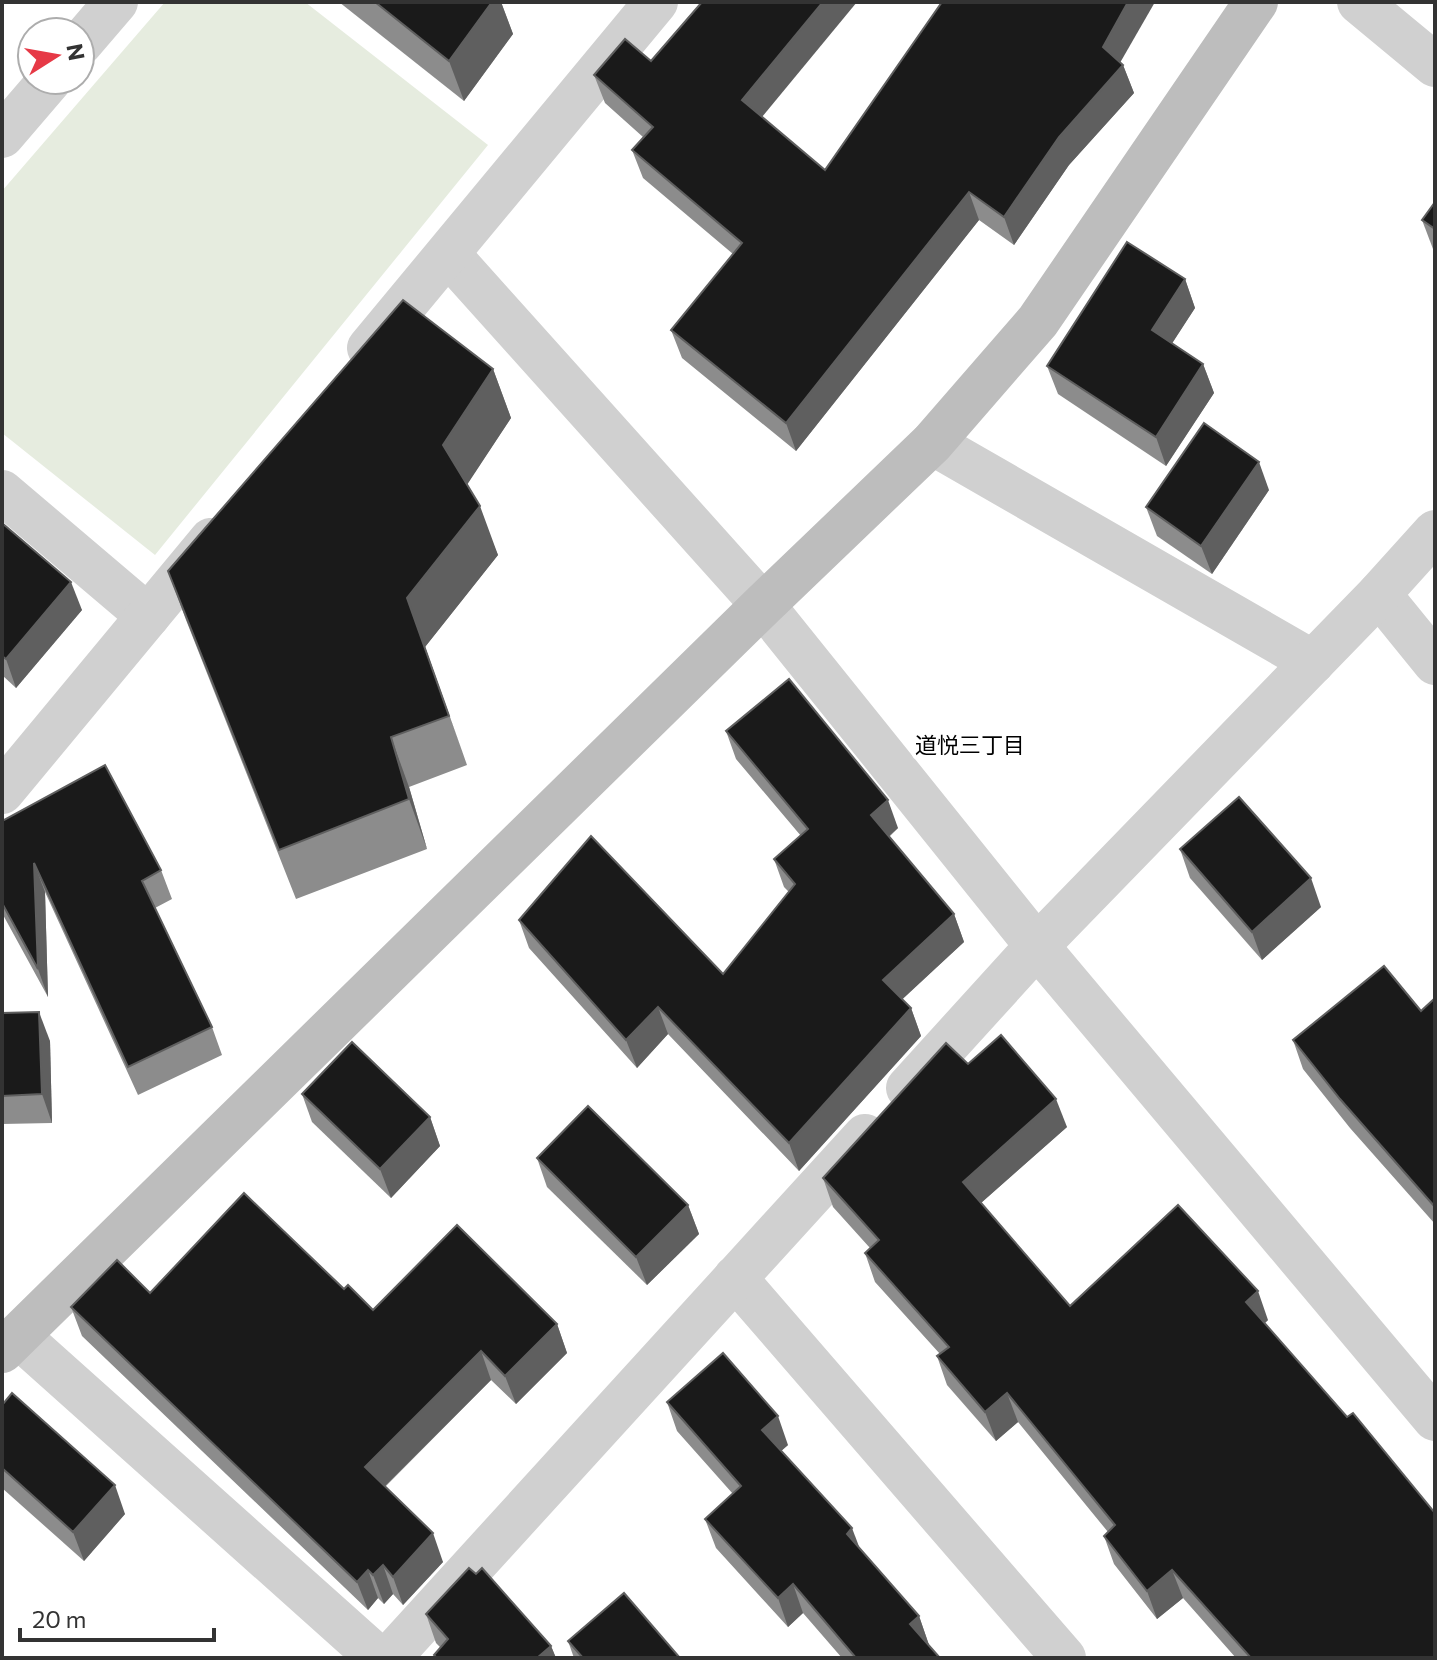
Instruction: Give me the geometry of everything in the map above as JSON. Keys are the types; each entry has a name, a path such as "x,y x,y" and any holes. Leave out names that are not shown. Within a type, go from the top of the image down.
{"street":[{"path":"96,25 116,2"},
{"path":"348,375 656,2"},
{"path":"378,1658 10,1344 932,443 1038,321 1256,2"},
{"path":"1359,2 1435,65"},
{"path":"2,136 36,96"},
{"path":"448,254 763,605 1037,946 1435,1419"},
{"path":"932,443 1313,662"},
{"path":"2,492 148,616"},
{"path":"2,792 238,507"},
{"path":"389,1658 1037,946 1379,594 1435,532"},
{"path":"1379,594 1435,663"},
{"path":"735,1278 1064,1658"}],"shaded area":[{"path":"165,2 305,2 488,145 155,555 2,433 2,191 84,96 96,96 96,82"}],"building":[{"path":"375,2 492,2 449,61"},
{"path":"702,2 823,2 742,100 825,170 942,2 1128,2 1103,47 1123,65 1059,137 1004,217 969,192 786,423 671,330 742,243 632,150 653,127 594,75 625,39 651,61"},
{"path":"1435,202 1435,229 1422,220"},
{"path":"1127,242 1185,279 1152,330 1203,364 1156,437 1047,366"},
{"path":"403,300 493,369 443,445 480,506 407,598 449,716 391,737 409,799 279,850 168,571"},
{"path":"1204,423 1259,462 1201,546 1146,507"},
{"path":"2,523 71,582 6,659 2,656"},
{"path":"789,679 888,800 871,815 954,914 883,980 911,1008 789,1143 658,1007 626,1040 519,920 591,836 723,974 795,884 774,859 808,829 726,731"},
{"path":"105,765 161,870 142,881 212,1027 128,1067 34,863 38,969 2,903 2,821"},
{"path":"1239,797 1311,878 1252,932 1180,849"},
{"path":"1384,966 1421,1011 1435,998 1435,1207 1340,1099 1293,1040"},
{"path":"39,1012 42,1094 2,1096 2,1013"},
{"path":"1001,1035 1056,1099 963,1182 1070,1306 1178,1205 1258,1291 1246,1302 1347,1417 1353,1413 1435,1513 1435,1658 1251,1658 1172,1570 1147,1591 1104,1536 1115,1525 1007,1393 985,1412 937,1356 949,1347 865,1253 879,1240 823,1178 946,1043 968,1064"},
{"path":"352,1042 430,1117 380,1169 302,1094"},
{"path":"588,1106 688,1205 636,1257 537,1158"},
{"path":"244,1193 344,1289 348,1285 373,1310 457,1225 557,1324 505,1376 481,1351 365,1467 433,1533 393,1577 383,1565 373,1575 368,1570 357,1582 71,1307 117,1260 150,1293"},
{"path":"723,1353 778,1416 762,1430 852,1528 847,1534 919,1616 910,1624 940,1658 856,1658 793,1584 778,1598 705,1519 741,1486 667,1402"},
{"path":"12,1393 115,1485 73,1532 2,1468 2,1405"},
{"path":"469,1568 476,1574 482,1568 551,1646 537,1658 437,1658 434,1655 448,1639 426,1614"},
{"path":"624,1593 680,1658 583,1658 568,1641"}],"district":[{"name":"道悦三丁目","path":"970,745"}]}
